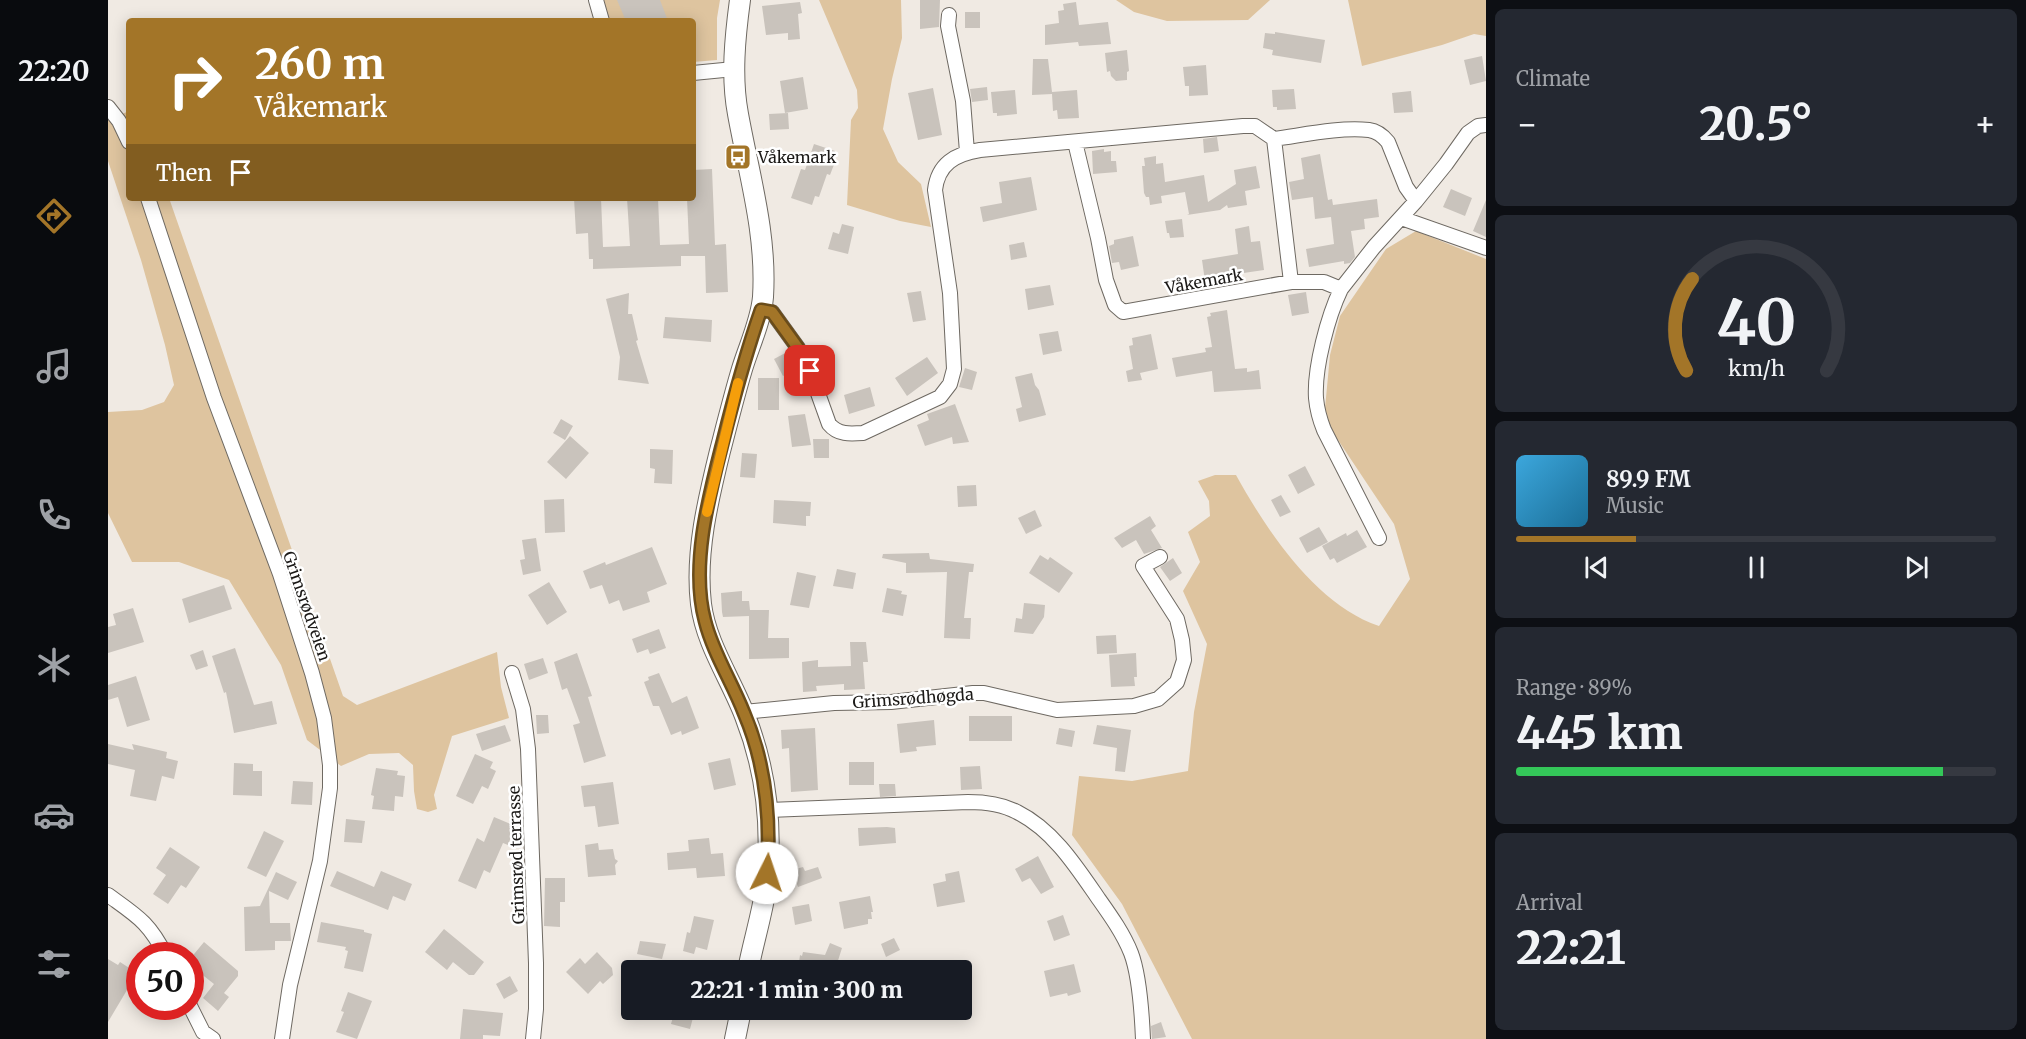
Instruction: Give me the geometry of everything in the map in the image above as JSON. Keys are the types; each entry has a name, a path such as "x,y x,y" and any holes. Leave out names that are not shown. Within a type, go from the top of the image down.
{"main road":[{"path":"740,0 734,69 738,113 761,225 763,296 707,509 701,556 701,604 717,653 744,712 761,768 769,810 769,848 765,890 750,960"},
{"path":"735,1039 739,1020"}],"street":[{"path":"596,0 601,18"},
{"path":"949,15 948,26 963,101 967,152"},
{"path":"696,73 734,69"},
{"path":"108,107 119,121 126,136"},
{"path":"1379,538 1324,430 1318,413 1316,396 1320,360 1333,308 1341,289 1374,247 1416,201 1468,133 1478,126 1486,125"},
{"path":"761,310 772,312 798,348 810,371 829,424 840,433 863,433 940,397 950,384 954,369 950,293 935,190 936,181 945,164 951,159 967,152 1243,126 1255,126 1274,139 1291,282"},
{"path":"1274,139 1338,131 1377,132 1388,142 1406,187 1416,201"},
{"name":"Våkemark","path":"1075,142 1106,280 1119,310 1130,312 1291,282 1324,282 1341,289"},
{"name":"Grimsrødveien","path":"149,201 214,398 280,574 324,718 330,765 330,788 320,861 290,986 282,1039"},
{"path":"1401,218 1486,248"},
{"name":"Grimsrødhøgda","path":"744,712 834,703 891,702 974,693 984,693 1059,710 1134,706 1158,699 1177,682 1184,660 1177,619 1143,566 1160,557"},
{"name":"Grimsrød terrasse","path":"512,673 523,709 528,749 536,957 536,1009 533,1039"},
{"path":"769,810 987,802 1016,811 1032,821 1064,851 1116,924 1131,954 1142,1013 1143,1039"},
{"path":"108,895 141,919 159,942"},
{"path":"197,1020 203,1032 213,1039"}],"shaded area":[{"path":"592,0 720,0 717,18 717,60 696,62 696,18 597,18"},
{"path":"819,0 901,0 902,38 883,129 898,162 921,184 931,227 900,221 847,205 851,120 858,108 857,90"},
{"path":"1116,0 1270,0 1248,20 1167,21 1134,12"},
{"path":"1348,0 1486,0 1486,36 1474,34 1362,66"},
{"path":"126,112 126,201 170,201 343,696 357,705 497,652 501,687 509,718 452,736 434,795 437,809 428,812 417,809 413,765 399,753 369,754 341,766 307,740 281,665 229,580 179,562 132,562 108,513 108,412 142,410 164,402 174,385 141,260 108,161 108,120"},
{"path":"1416,231 1486,259 1486,1039 1192,1039 1122,904 1072,835 1079,776 1132,781 1188,771 1194,712 1207,644 1183,591 1200,562 1188,532 1210,516 1209,501 1198,481 1215,475 1236,475 1278,542 1296,564 1314,584 1356,616 1379,626 1410,579 1394,524 1324,419 1330,355 1340,316 1386,249"}],"building":[{"path":"617,0 660,0 667,18 625,18"},
{"path":"920,0 940,0 939,27 920,29"},
{"path":"800,2 802,13 798,14 800,39 788,40 788,33 766,35 762,6"},
{"path":"1076,2 1079,25 1108,22 1111,44 1079,46 1078,42 1045,45 1045,25 1059,23 1058,11 1064,10 1063,4"},
{"path":"965,12 980,12 980,28 965,28"},
{"path":"1275,32 1325,40 1321,63 1272,55 1273,50 1263,48 1265,33 1275,34"},
{"path":"1127,50 1129,71 1127,80 1116,81 1110,71 1107,72 1105,53"},
{"path":"1482,56 1486,81 1470,85 1464,60"},
{"path":"1033,59 1048,59 1052,92 1077,90 1079,118 1058,119 1057,110 1053,111 1052,94 1032,95"},
{"path":"1206,65 1208,95 1189,96 1189,86 1185,86 1183,67"},
{"path":"803,77 808,109 785,113 780,81"},
{"path":"987,87 988,100 972,102 970,89"},
{"path":"933,88 942,135 918,140 908,93"},
{"path":"1294,89 1296,109 1277,110 1277,107 1273,107 1272,90"},
{"path":"1015,90 1017,114 997,116 997,113 993,113 991,92"},
{"path":"1411,91 1413,112 1394,113 1392,93"},
{"path":"788,113 789,129 770,130 769,114"},
{"path":"1217,137 1219,151 1204,153 1203,139"},
{"path":"814,144 835,151 831,161 835,162 830,175 827,174 819,197 815,196 812,205 791,198 801,169 805,170"},
{"path":"1104,149 1104,152 1111,151 1111,161 1116,161 1117,172 1093,174 1092,151"},
{"path":"1320,154 1328,200 1332,199 1333,205 1377,199 1379,217 1364,219 1365,229 1351,231 1355,257 1350,263 1344,264 1344,261 1309,267 1306,249 1334,244 1331,217 1315,219 1313,197 1292,200 1289,182 1304,179 1301,158"},
{"path":"1156,156 1156,164 1163,163 1165,182 1204,175 1208,202 1236,184 1234,170 1256,166 1260,188 1245,191 1247,205 1228,208 1227,205 1220,210 1187,215 1189,214 1185,192 1161,196 1162,203 1150,205 1149,197 1146,197 1144,193 1142,166 1145,166 1144,158"},
{"path":"712,169 715,245 726,244 728,292 706,293 705,256 681,256 681,266 593,269 593,259 589,259 588,233 576,234 574,201 601,201 603,247 630,246 627,201 658,201 660,245 689,244 687,201 696,201 696,170"},
{"path":"1031,177 1037,210 983,222 980,207 1002,203 999,182"},
{"path":"1451,189 1472,198 1465,216 1443,207"},
{"path":"1486,200 1486,237 1473,231"},
{"path":"1182,219 1184,237 1170,238 1165,221"},
{"path":"842,224 854,227 848,254 828,249 833,232 839,234"},
{"path":"1249,226 1251,242 1260,241 1264,270 1205,281 1202,260 1238,254 1235,229"},
{"path":"1133,236 1139,266 1121,270 1119,262 1112,263 1109,246 1114,244 1114,240"},
{"path":"1024,242 1027,257 1011,260 1009,245"},
{"path":"1050,285 1054,305 1028,310 1025,289"},
{"path":"921,291 926,320 913,322 907,293"},
{"path":"1306,292 1309,313 1292,316 1288,295"},
{"path":"629,293 628,314 632,314 638,340 636,341 649,384 618,380 620,357 606,299"},
{"path":"1227,310 1235,369 1247,368 1247,372 1259,370 1261,389 1214,392 1212,371 1176,377 1172,358 1206,352 1205,348 1212,347 1207,317 1211,316 1210,313"},
{"path":"665,317 712,320 711,342 663,338"},
{"path":"1058,331 1062,351 1043,355 1039,334"},
{"path":"1151,334 1158,369 1140,373 1142,380 1128,382 1126,371 1133,369 1129,346 1133,345 1132,338"},
{"path":"789,351 798,367 783,376 774,359"},
{"path":"927,357 938,373 907,396 895,378"},
{"path":"965,368 977,372 972,390 959,387"},
{"path":"1032,373 1046,415 1019,422 1016,409 1022,407 1015,377"},
{"path":"758,378 779,378 779,410 758,410"},
{"path":"870,387 875,406 849,414 844,395"},
{"path":"955,404 969,442 953,444 952,437 925,446 917,425 929,420 927,414"},
{"path":"805,414 811,445 792,447 788,416"},
{"path":"561,419 573,426 565,440 553,433"},
{"path":"570,436 589,453 566,479 547,462"},
{"path":"813,439 829,439 829,458 814,458"},
{"path":"650,449 673,450 672,484 654,483 655,469 650,468"},
{"path":"742,453 757,454 755,478 740,477"},
{"path":"1305,466 1315,485 1298,494 1288,475"},
{"path":"976,485 977,506 958,507 957,486"},
{"path":"1281,495 1291,512 1280,517 1271,500"},
{"path":"564,499 565,532 545,533 544,500"},
{"path":"774,500 811,502 810,516 806,516 806,526 773,523"},
{"path":"1035,510 1042,526 1026,534 1018,518"},
{"path":"1150,516 1156,526 1151,530 1162,548 1144,554 1136,540 1122,548 1114,538"},
{"path":"1319,527 1328,542 1307,553 1299,538"},
{"path":"1357,530 1367,547 1337,563 1334,558 1330,560 1322,546 1346,533 1347,536"},
{"path":"536,538 541,571 523,575 520,560 525,559 522,540"},
{"path":"652,547 667,584 647,592 650,602 623,611 619,600 609,604 602,585 590,589 583,571 605,562 606,565"},
{"path":"929,553 930,559 974,564 973,572 969,572 964,618 971,618 970,639 944,638 947,572 906,573 906,563 882,558 883,554"},
{"path":"1040,555 1048,560 1050,557 1073,573 1059,593 1029,573"},
{"path":"1173,558 1182,573 1170,581 1160,567"},
{"path":"837,569 856,573 853,589 833,586"},
{"path":"797,572 816,576 809,608 790,605"},
{"path":"549,582 567,612 547,625 528,595"},
{"path":"224,585 232,609 189,623 182,599"},
{"path":"887,588 902,591 901,594 907,595 903,616 882,612"},
{"path":"742,591 742,601 749,601 750,610 769,610 768,638 789,638 789,658 749,659 749,616 723,617 722,612 721,593"},
{"path":"1024,603 1045,605 1044,617 1033,634 1014,632 1016,618 1022,619"},
{"path":"133,608 144,642 108,653 108,627 116,625 113,614"},
{"path":"659,629 666,648 650,654 648,649 637,653 632,639"},
{"path":"1116,635 1117,653 1097,654 1096,636"},
{"path":"850,642 866,642 868,662 863,662 865,689 844,690 844,684 816,686 817,691 803,692 802,662 818,660 818,667 851,666"},
{"path":"235,648 254,705 272,701 277,724 234,733 226,692 224,693 212,656"},
{"path":"203,650 208,666 196,670 190,655"},
{"path":"577,653 592,696 588,697 606,756 584,763 573,725 580,723 567,688 562,690 554,662"},
{"path":"1136,653 1135,686 1111,687 1109,655"},
{"path":"543,658 548,673 529,680 524,664"},
{"path":"659,673 672,703 687,696 699,728 682,735 681,731 671,735 659,706 653,706 644,682 649,680 648,677"},
{"path":"136,676 150,720 127,727 118,697 108,700 108,685"},
{"path":"536,715 548,715 549,733 537,734"},
{"path":"969,716 1012,716 1012,741 969,741"},
{"path":"934,720 936,745 916,747 917,751 900,753 897,724"},
{"path":"505,725 511,741 482,751 476,734"},
{"path":"1097,725 1131,730 1125,772 1115,771 1117,748 1093,744"},
{"path":"815,728 818,790 791,792 789,748 782,749 781,730"},
{"path":"1059,728 1075,731 1072,747 1056,744"},
{"path":"108,744 134,750 132,744 167,752 166,758 178,761 174,779 162,776 156,801 130,796 135,770 108,764"},
{"path":"475,754 493,762 490,768 496,771 488,789 482,786 473,804 456,796"},
{"path":"730,758 736,785 714,790 708,763"},
{"path":"849,762 874,762 874,785 849,785"},
{"path":"234,763 253,764 253,771 262,771 262,796 233,795"},
{"path":"980,766 982,789 961,790 960,767"},
{"path":"376,768 398,771 397,775 405,776 403,797 395,796 394,811 372,809 374,796 371,795"},
{"path":"293,781 313,782 312,805 291,804"},
{"path":"613,782 619,824 598,827 595,806 584,807 581,786"},
{"path":"879,784 895,784 896,796 880,797"},
{"path":"494,817 515,826 508,845 503,843 490,873 484,870 476,889 458,881 477,838 484,842"},
{"path":"346,819 365,821 362,843 344,842"},
{"path":"858,828 895,828 896,843 859,846"},
{"path":"264,831 284,841 266,877 247,868"},
{"path":"709,838 711,854 723,853 725,876 697,878 696,868 668,870 667,853 689,851 688,840"},
{"path":"598,843 599,850 613,849 615,859 618,861 615,865 616,875 588,877 585,845"},
{"path":"170,847 200,867 186,888 181,885 168,904 153,894 166,875 156,868"},
{"path":"1038,856 1054,887 1041,894 1030,878 1022,882 1015,869"},
{"path":"803,867 805,871 818,867 822,878 798,887 792,870"},
{"path":"337,871 374,887 381,871 412,884 405,901 393,896 388,910 330,886"},
{"path":"959,871 965,902 937,907 933,884 946,881 945,874"},
{"path":"276,872 297,882 288,900 269,891 270,923 290,923 291,941 275,941 275,950 245,951 244,907 260,906"},
{"path":"545,878 565,878 565,902 560,902 560,927 544,926"},
{"path":"870,896 872,919 868,919 868,924 844,929 839,902"},
{"path":"809,904 812,921 795,925 792,907"},
{"path":"1063,915 1070,935 1054,941 1047,921"},
{"path":"694,916 714,920 707,950 696,947 694,954 683,951 687,932 690,933"},
{"path":"321,922 364,930 372,934 363,972 344,968 348,951 345,950 346,947 317,942"},
{"path":"444,929 484,962 474,975 469,975 453,962 447,970 425,952"},
{"path":"894,938 900,950 886,957 881,944"},
{"path":"640,941 666,944 662,959 637,954"},
{"path":"204,942 238,971 238,976 224,993 229,997 218,1011 204,999 214,984 204,976"},
{"path":"830,943 842,948 838,960 799,960 803,952 825,955"},
{"path":"597,952 612,968 613,975 603,984 600,981 588,994 566,972 580,958 585,964"},
{"path":"108,959 118,965 120,962 126,966 126,992 108,1022"},
{"path":"1074,964 1081,992 1068,996 1067,993 1050,997 1044,971"},
{"path":"510,976 518,991 504,999 496,984"},
{"path":"348,992 372,1001 357,1039 336,1032 344,1012 341,1011"},
{"path":"463,1009 503,1013 500,1036 483,1035 483,1039 460,1039"},
{"path":"672,1020 692,1020 690,1029 671,1024"},
{"path":"1161,1022 1166,1037 1152,1039 1151,1026"}],"slow traffic":[{"path":"707,512 738,383"}],"place":[{"name":"Våkemark","path":"738,157"}],"route":[{"path":"767,873 769,810 761,768 744,712 705,622 700,585 702,547 709,499 727,424 761,310 772,312 798,348 810,371"}]}
